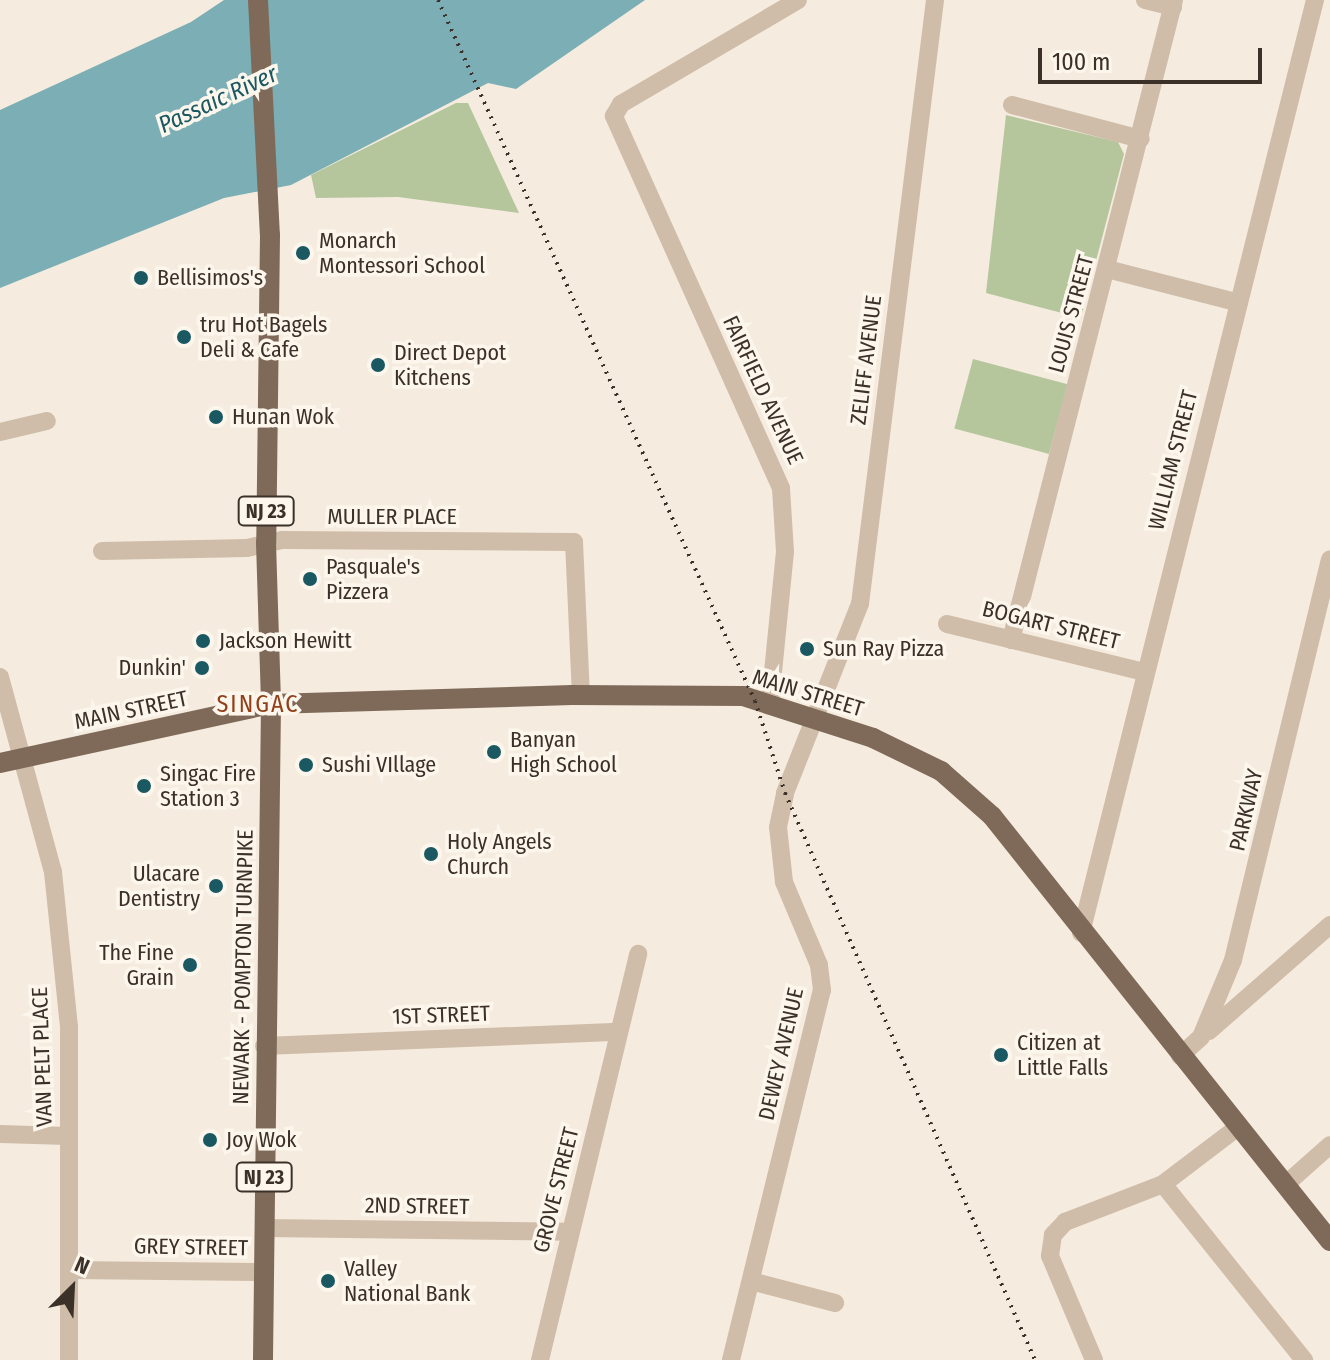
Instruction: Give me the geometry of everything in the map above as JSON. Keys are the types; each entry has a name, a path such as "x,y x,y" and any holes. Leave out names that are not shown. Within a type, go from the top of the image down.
{"main road":[{"name":"NEWARK - POMPTON TURNPIKE","path":"258,0 270,235 266,543 271,704 264,1046 263,1360"},
{"name":"MAIN STREET","path":"0,763 271,704 581,695 743,696 770,702 915,757 966,790 1330,1241"}],"street":[{"name":"FAIRFIELD AVENUE","path":"770,702 785,552 781,488 614,116 621,104 798,0"},
{"name":"ZELIFF AVENUE","path":"817,719 860,604 935,0"},
{"path":"1145,0 1174,4"},
{"name":"WILLIAM STREET","path":"1081,933 1315,0"},
{"name":"LOUIS STREET","path":"1011,640 1174,4"},
{"path":"1012,105 1141,139"},
{"path":"1107,269 1239,303"},
{"path":"0,432 47,421"},
{"name":"MULLER PLACE","path":"102,551 247,548 266,543 562,540 577,546 581,695"},
{"name":"PARKWAY","path":"1180,1056 1201,1037 1236,947 1330,560"},
{"name":"BOGART STREET","path":"947,624 1144,672"},
{"name":"VAN PELT PLACE","path":"0,677 53,872 69,1027 69,1360"},
{"name":"DEWEY AVENUE","path":"731,1360 822,990 819,965 784,882 778,827 785,793 817,719"},
{"path":"1201,1037 1330,925"},
{"name":"GROVE STREET","path":"540,1360 638,954"},
{"name":"1ST STREET","path":"264,1046 619,1032"},
{"path":"1094,1360 1050,1256 1053,1235 1065,1222 1163,1184 1238,1127"},
{"path":"0,1134 68,1136"},
{"path":"1285,1185 1330,1145"},
{"path":"1163,1184 1304,1360"},
{"name":"2ND STREET","path":"264,1228 570,1232"},
{"name":"GREY STREET","path":"70,1270 263,1272"},
{"path":"751,1281 835,1303"}],"green space":[{"path":"456,103 468,103 519,213 398,197 316,198 311,175"},
{"path":"1006,115 1118,142 1124,154 1081,318 986,293"},
{"path":"973,359 1068,384 1049,454 954,429"}],"water":[{"name":"Passaic River","path":"224,0 645,0 516,89 488,83 291,185 224,198 0,288 0,110 191,22"}],"railway":[{"path":"438,0 755,701 785,793 1035,1360"}],"place":[{"name":"Monarch Montessori School","path":"303,253"},
{"name":"Bellisimos's","path":"141,278"},
{"name":"tru Hot Bagels Deli & Cafe","path":"184,337"},
{"name":"Direct Depot Kitchens","path":"378,365"},
{"name":"Hunan Wok","path":"216,417"},
{"name":"Pasquale's Pizzera","path":"310,579"},
{"name":"Jackson Hewitt","path":"203,641"},
{"name":"Sun Ray Pizza","path":"807,649"},
{"name":"Dunkin'","path":"202,668"},
{"name":"Banyan High School","path":"494,752"},
{"name":"Sushi VIllage","path":"306,765"},
{"name":"Singac Fire Station 3","path":"144,786"},
{"name":"Holy Angels Church","path":"431,854"},
{"name":"Ulacare Dentistry","path":"216,886"},
{"name":"The Fine Grain","path":"190,965"},
{"name":"Citizen at Little Falls","path":"1001,1055"},
{"name":"Joy Wok","path":"210,1140"},
{"name":"Valley National Bank","path":"328,1281"}],"district":[{"name":"SINGAC","path":"258,705"}]}
